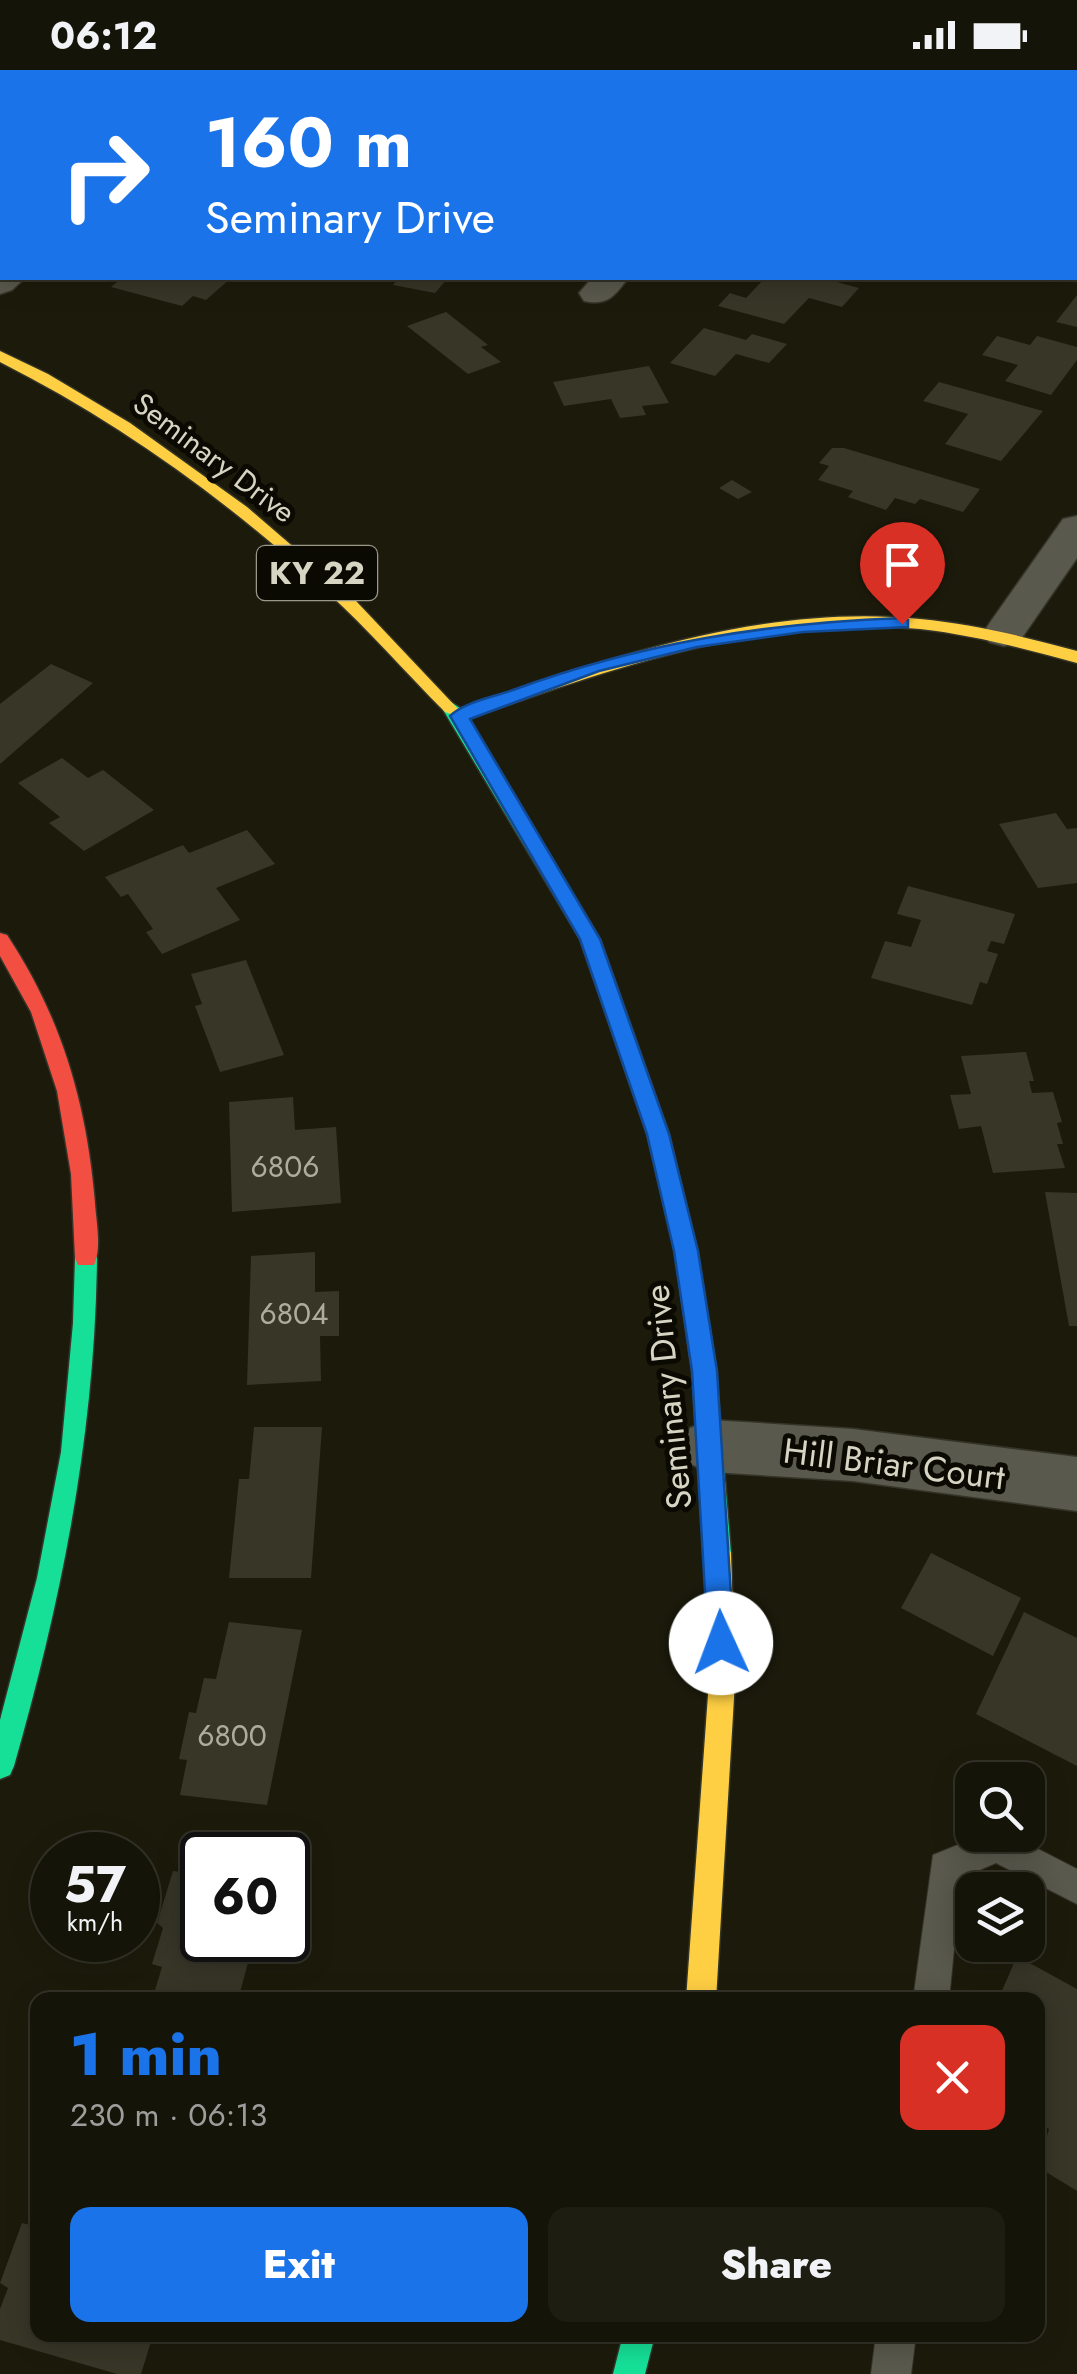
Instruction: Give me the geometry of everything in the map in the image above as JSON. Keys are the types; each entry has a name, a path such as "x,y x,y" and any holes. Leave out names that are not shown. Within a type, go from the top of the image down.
{"main road":[{"name":"Seminary Drive","path":"0,356 50,380 159,448 316,573 460,716 590,939 658,1134 686,1251 711,1446 722,1682 702,1992"},
{"path":"460,716 594,666 697,642 823,626 902,624 1004,632 1077,657"},
{"path":"0,940 46,1015 63,1060 84,1195 90,1283 87,1368 62,1534 0,1766"},
{"path":"629,2374 636,2342"}],"street":[{"path":"1004,632 1077,528"},
{"name":"Hill Briar Court","path":"711,1446 854,1455 1077,1484"}],"lane":[{"path":"932,1992 945,1867 998,1846 1077,1887"},
{"path":"891,2374 895,2342"}],"building":[{"path":"120,280 229,280 206,300 193,296 182,306 111,287"},
{"path":"397,280 446,280 435,293 393,285"},
{"path":"763,280 829,280 859,288 842,307 809,298 784,324 718,306 730,293 746,298"},
{"path":"1077,295 1077,327 1056,322"},
{"path":"446,312 488,345 481,347 501,362 468,374 407,326"},
{"path":"704,328 746,340 752,334 787,344 769,363 736,354 715,376 670,363"},
{"path":"997,336 1030,345 1037,336 1077,347 1077,360 1051,395 1005,381 1018,365 982,355"},
{"path":"649,366 669,403 642,406 646,415 620,418 611,399 564,406 553,382"},
{"path":"939,382 1043,411 1001,461 945,444 968,414 923,401"},
{"path":"832,448 844,448 980,489 963,512 920,499 915,504 895,498 886,510 848,497 853,491 818,480 829,466 819,463"},
{"path":"732,480 752,492 738,499 719,488"},
{"path":"51,664 93,683 0,764 0,704"},
{"path":"62,758 88,778 103,770 154,810 84,851 49,823 60,817 18,783"},
{"path":"1056,813 1067,829 1077,828 1077,883 1038,888 999,824"},
{"path":"247,830 275,864 216,888 240,920 162,954 146,932 153,929 128,894 121,897 105,877 183,845 189,853"},
{"path":"908,886 1015,914 1004,944 991,941 987,951 998,954 987,984 980,982 972,1005 871,978 885,941 911,947 921,920 897,914"},
{"path":"246,960 284,1055 220,1072 195,1006 202,1004 191,974"},
{"path":"1026,1052 1034,1081 1029,1081 1032,1093 1053,1092 1062,1122 1057,1123 1063,1144 1057,1144 1065,1168 993,1173 981,1126 959,1129 950,1095 971,1094 961,1056"},
{"path":"293,1097 295,1130 336,1127 341,1203 232,1212 229,1102"},
{"path":"1045,1192 1077,1193 1077,1326 1069,1326"},
{"path":"315,1252 315,1292 339,1291 339,1336 320,1336 321,1381 247,1385 251,1256"},
{"path":"254,1427 322,1427 311,1578 229,1578 239,1479 249,1479"},
{"path":"931,1553 1021,1598 993,1656 901,1608"},
{"path":"1024,1612 1077,1638 1077,1766 976,1714"},
{"path":"229,1622 302,1630 267,1805 180,1795 187,1760 179,1759 189,1712 196,1713 204,1678 216,1679"},
{"path":"173,1871 180,1872 180,1962 248,1962 240,1992 154,1992 162,1967 152,1964 160,1962 160,1913"},
{"path":"1014,1962 1028,1962 1077,1989 1077,2191 1045,2171 1049,2129 1045,2126 1045,1992 1001,1992"},
{"path":"22,2223 30,2225 30,2342 151,2342 141,2374 117,2374 0,2340 0,2309 8,2288 0,2283"}],"traffic: fast":[{"path":"451,708 590,939 658,1134 686,1251 704,1371 718,1553"},
{"path":"0,1766 35,1641 63,1515 81,1388 86,1258"},
{"path":"629,2374 637,2342"}],"traffic: slow":[{"path":"0,356 125,427 241,511 333,588 451,708"},
{"path":"459,716 613,664 688,644 840,622 917,624 996,635 1077,657"},
{"path":"702,1992 722,1681 718,1553"}],"traffic: jam":[{"path":"0,940 42,1012 68,1091 82,1174 86,1258"}],"route":[{"path":"721,1643 717,1528 704,1371 686,1251 658,1134 590,939 460,716 594,666 697,642 803,627 902,624"}]}
